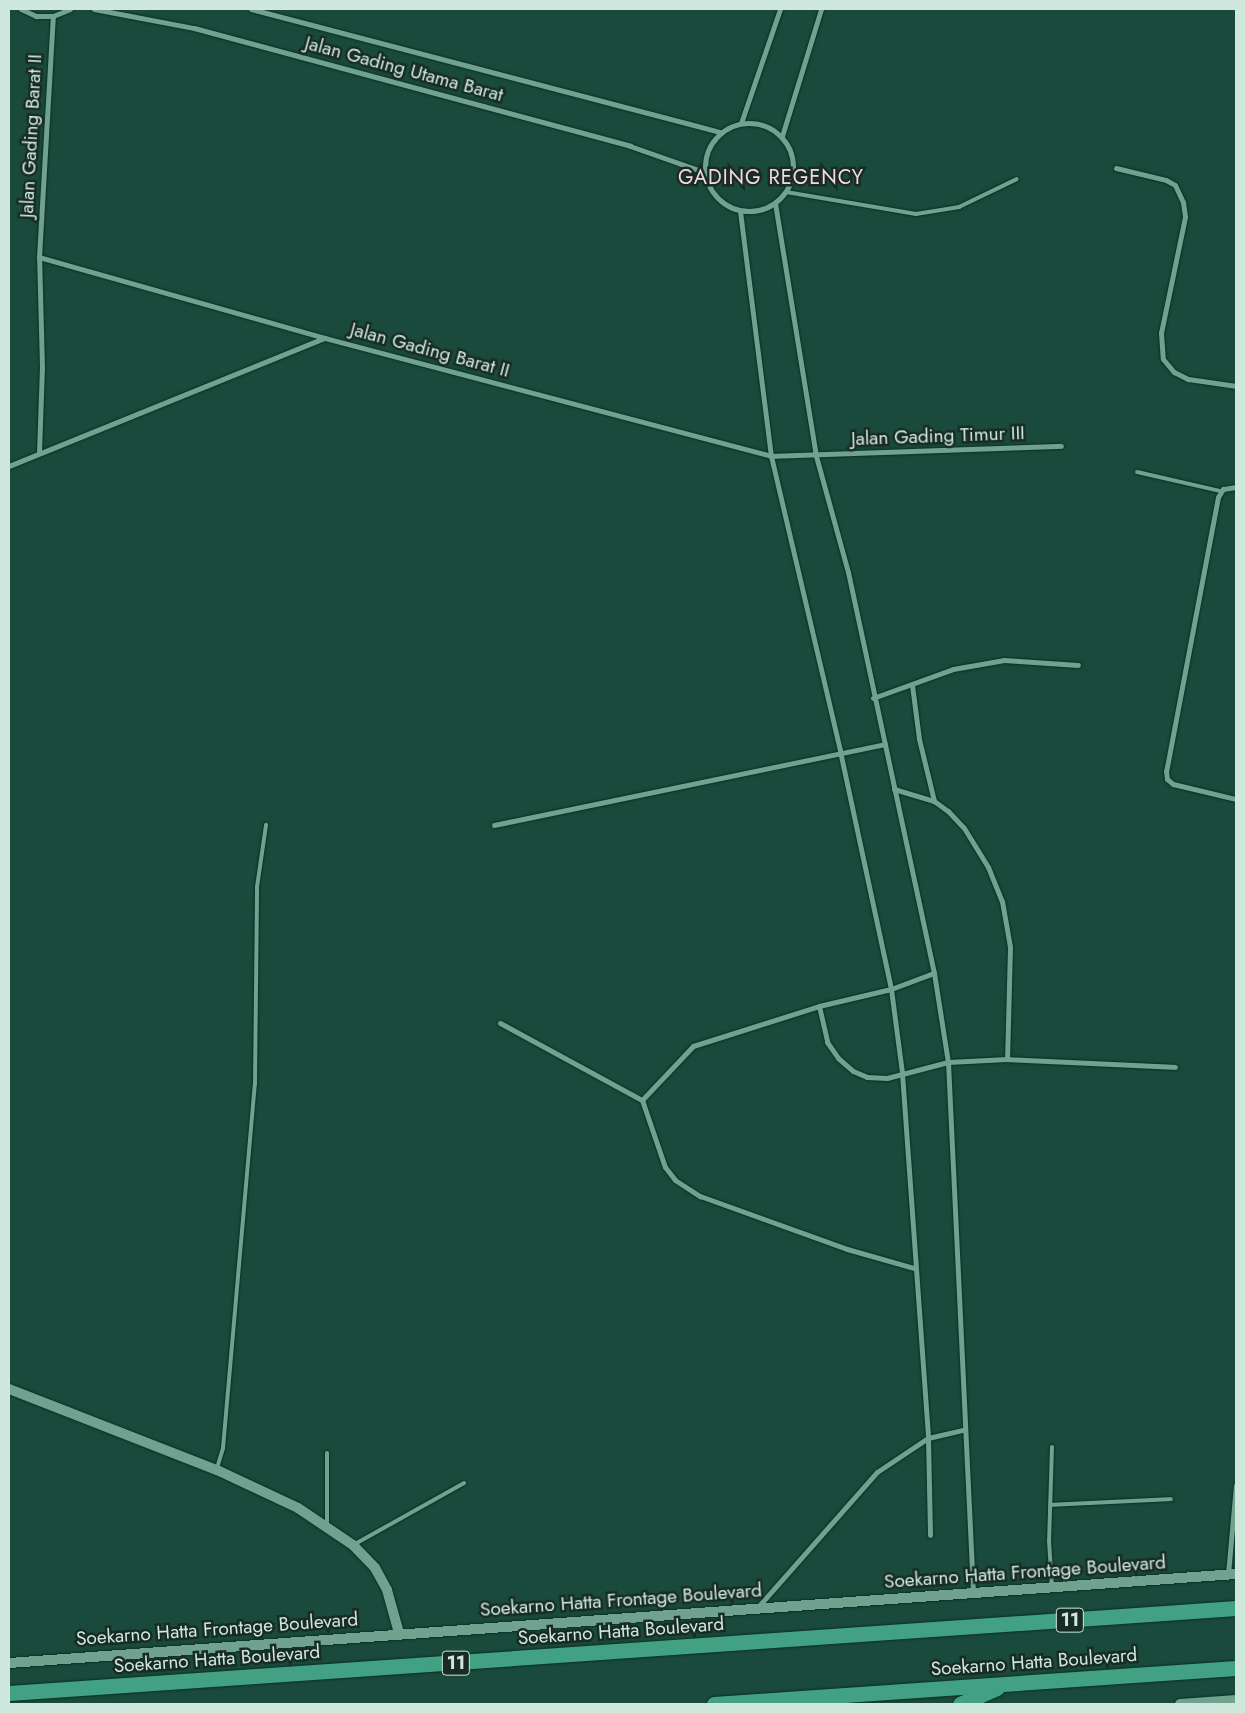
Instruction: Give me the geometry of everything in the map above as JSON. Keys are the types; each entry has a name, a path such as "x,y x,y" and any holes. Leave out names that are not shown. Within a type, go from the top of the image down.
{"highway":[{"name":"Soekarno Hatta Boulevard","path":"9,1693 1236,1608"},
{"name":"Soekarno Hatta Boulevard","path":"714,1704 1236,1668"},
{"path":"960,1704 1007,1684"}],"main road":[{"path":"9,1389 217,1470 298,1508 353,1545 375,1568 383,1582 399,1633"},
{"name":"Soekarno Hatta Frontage Boulevard","path":"9,1662 1232,1574"},
{"path":"1180,1704 1236,1700"}],"street":[{"path":"21,9 36,16 53,16 70,9"},
{"name":"Jalan Gading Utama Barat","path":"94,9 203,30 630,146 704,172"},
{"name":"Jalan Gading Utama Barat","path":"251,9 720,132"},
{"path":"741,123 780,9"},
{"path":"782,136 821,9"},
{"name":"Jalan Gading Barat II","path":"39,452 42,368 39,257 53,16"},
{"path":"741,123 763,124 782,136 790,149 794,164 792,179 786,192 775,203 759,210 740,211 716,197 704,172 710,143 720,132 741,123"},
{"path":"1116,168 1166,180 1175,185 1183,202 1185,217 1161,333 1163,359 1174,372 1188,379 1236,386"},
{"path":"775,203 816,456 848,572 934,973 948,1062 973,1593"},
{"path":"740,211 772,456 840,751 891,989 902,1073 914,1268 928,1438 930,1535"},
{"name":"Jalan Gading Barat II","path":"39,257 325,338 772,456 816,456"},
{"path":"9,466 39,452 325,338"},
{"name":"Jalan Gading Timur III","path":"816,456 1061,446"},
{"path":"1236,487 1220,491 1166,776 1173,784 1236,800"},
{"path":"874,698 954,669 1004,660 1078,666"},
{"path":"912,685 919,738 934,801"},
{"path":"494,825 840,751 885,744"},
{"path":"894,789 934,801 964,828 988,867 1002,901 1010,947 1007,1059"},
{"path":"642,1100 692,1046 819,1006 891,989 934,973"},
{"path":"819,1006 827,1042 838,1058 852,1071 887,1078 948,1062 1007,1059 1175,1067"},
{"path":"500,1023 642,1100 665,1167 675,1180 700,1196 847,1249 914,1268"},
{"path":"757,1608 877,1472 928,1438 964,1430"},
{"path":"1232,1574 1236,1486"}],"lane":[{"path":"786,192 916,214 959,207 1017,179"},
{"path":"1137,472 1220,491"},
{"path":"217,1470 223,1448 255,1084 257,887 266,824"},
{"path":"1052,1447 1048,1541 1052,1587"},
{"path":"326,1527 328,1453"},
{"path":"353,1545 464,1483"},
{"path":"1050,1505 1171,1499"}],"district":[{"name":"GADING REGENCY","path":"771,177"}]}
